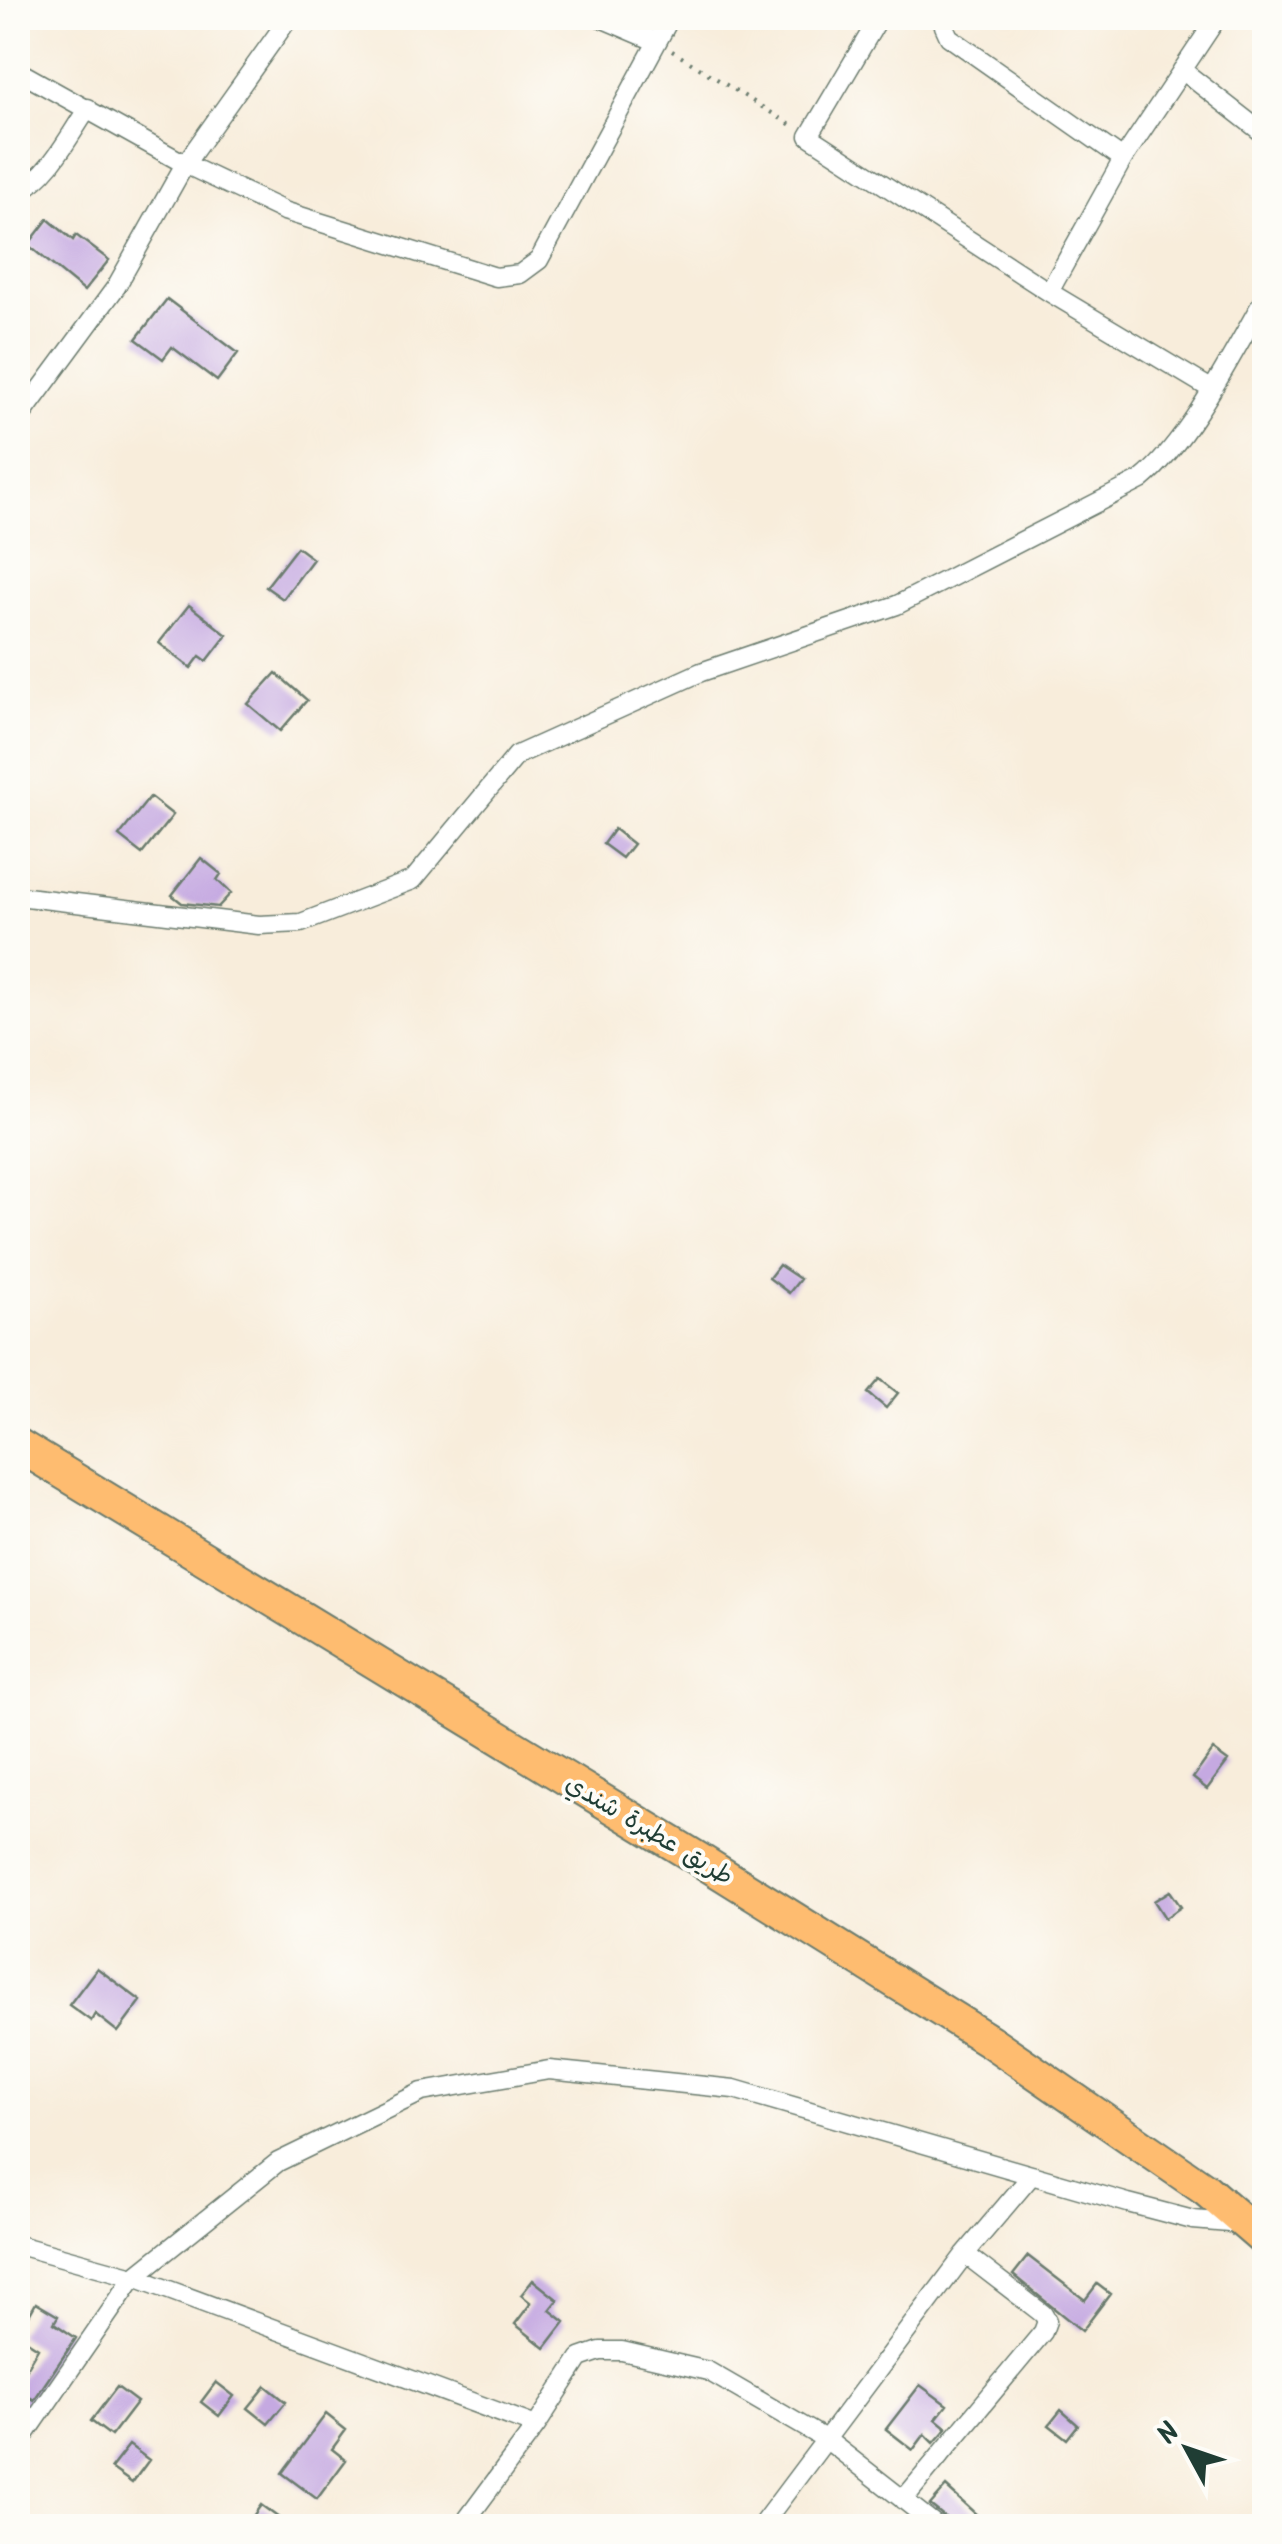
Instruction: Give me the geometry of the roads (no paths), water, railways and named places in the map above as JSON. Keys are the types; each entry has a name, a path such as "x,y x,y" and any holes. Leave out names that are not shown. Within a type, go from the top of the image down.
{"highway":[{"name":"طريق عطبرة شندي","path":"18,1446 990,2041 1206,2190 1255,2232"}],"street":[{"path":"18,420 116,288 185,164 288,18"},
{"path":"600,18 655,41"},
{"path":"18,70 185,164 284,211 496,277 520,274 539,260 670,18"},
{"path":"878,18 809,136 1049,292 1210,390"},
{"path":"946,18 944,26 949,38 1123,159"},
{"path":"1049,292 1123,159 1217,18"},
{"path":"1182,70 1264,134"},
{"path":"18,192 41,175 88,108"},
{"path":"18,896 260,925 301,923 413,880 517,755 700,672 896,605 1141,480 1159,465 1210,390 1264,299"},
{"path":"18,2444 134,2277 278,2162 422,2092 549,2070 734,2088 1193,2220 1255,2232"},
{"path":"762,2526 966,2254 1032,2174"},
{"path":"18,2245 134,2277 536,2426"},
{"path":"904,2500 1044,2332 1047,2321 966,2254"},
{"path":"462,2526 536,2426 580,2358 622,2351 708,2371 827,2440 937,2526"}]}
